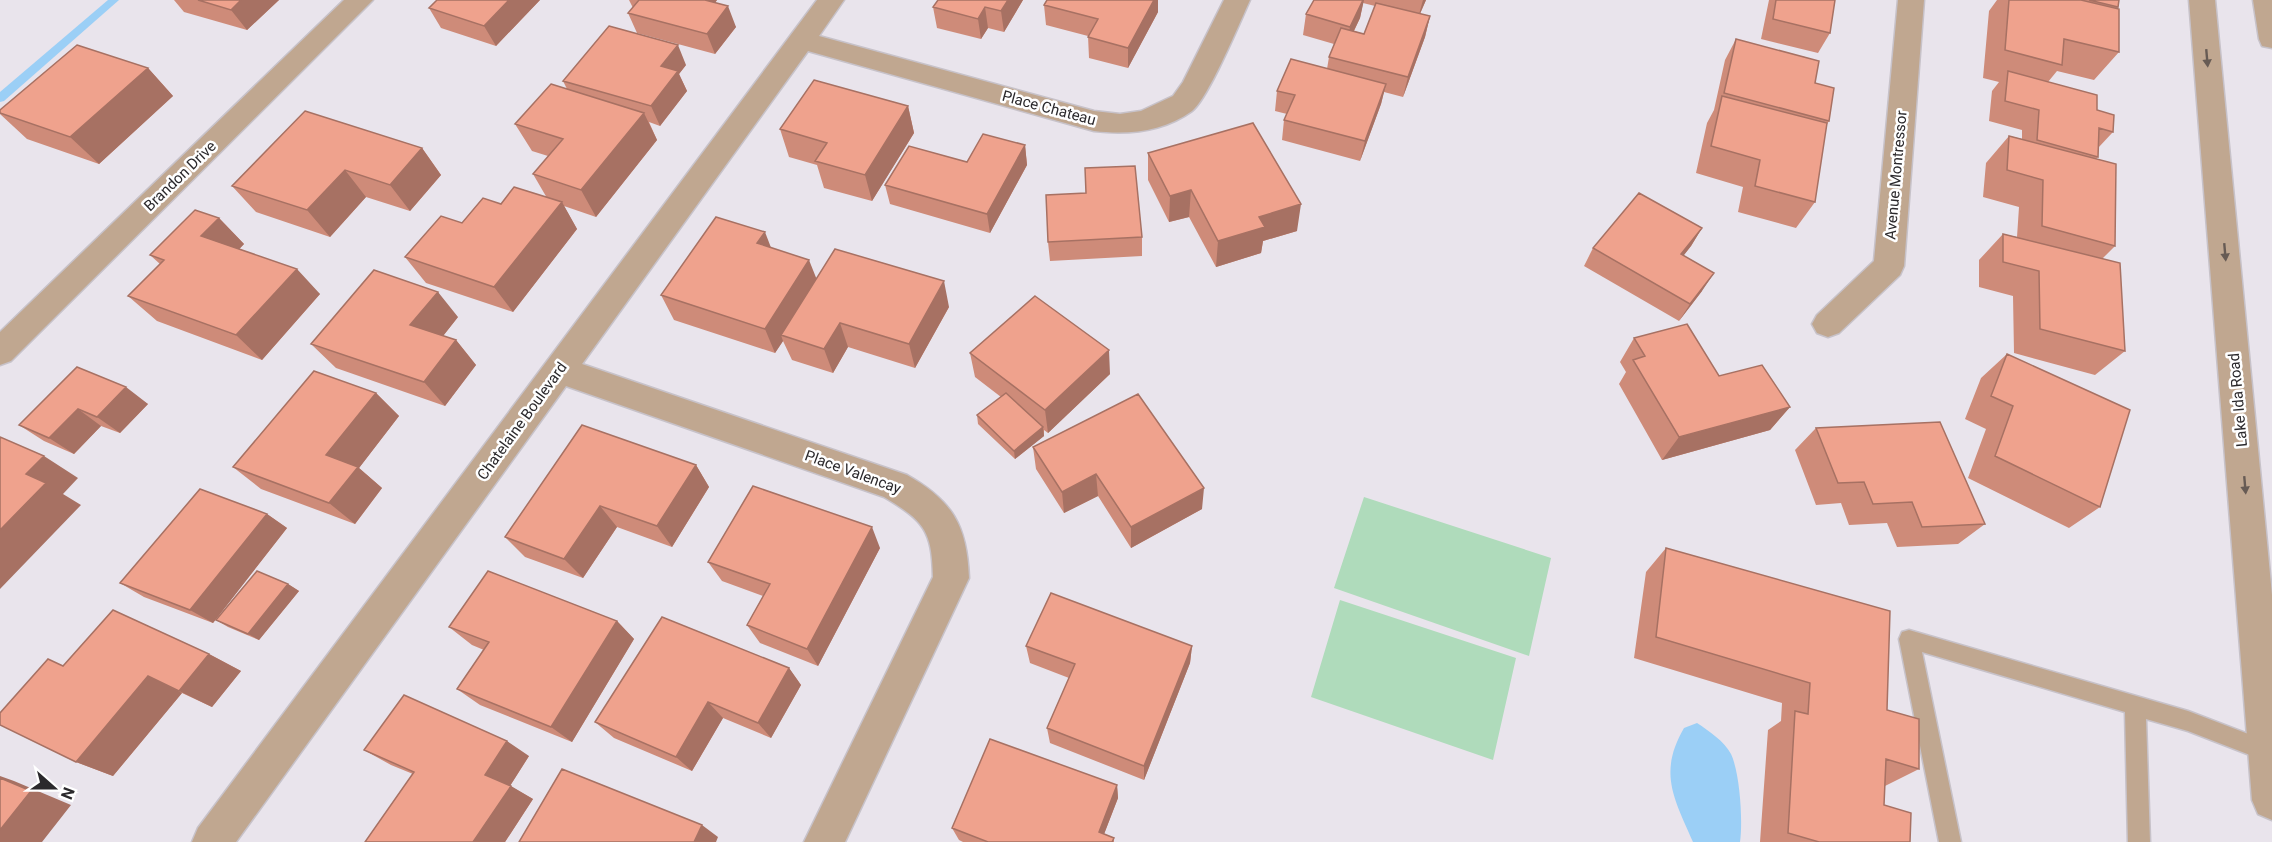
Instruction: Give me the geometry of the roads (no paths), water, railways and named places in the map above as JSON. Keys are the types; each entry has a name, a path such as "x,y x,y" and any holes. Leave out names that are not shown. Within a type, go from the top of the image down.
{"street":[{"name":"Brandon Drive","path":"0,352 360,0"},
{"name":"Chatelaine Boulevard","path":"212,842 831,0"},
{"name":"Place Chateau","path":"801,40 1094,121 1120,124 1146,121 1183,103 1195,86 1238,0"},
{"name":"Avenue Montressor","path":"1828,324 1889,266 1911,0"},
{"name":"Lake Ida Road","path":"2202,0 2271,754 2272,800"},
{"path":"2266,0 2272,39"},
{"name":"Place Valencay","path":"559,370 895,486 922,500 941,522 951,549 951,578 824,842"}],"lane":[{"path":"1950,842 1909,639 2188,721 2271,754"},
{"path":"2135,705 2139,842"}],"water":[{"path":"1697,723 1724,745 1734,762 1740,798 1740,842 1693,842 1680,812 1670,772 1672,759 1684,728"}],"waterway":[{"path":"0,98 114,0"}]}
